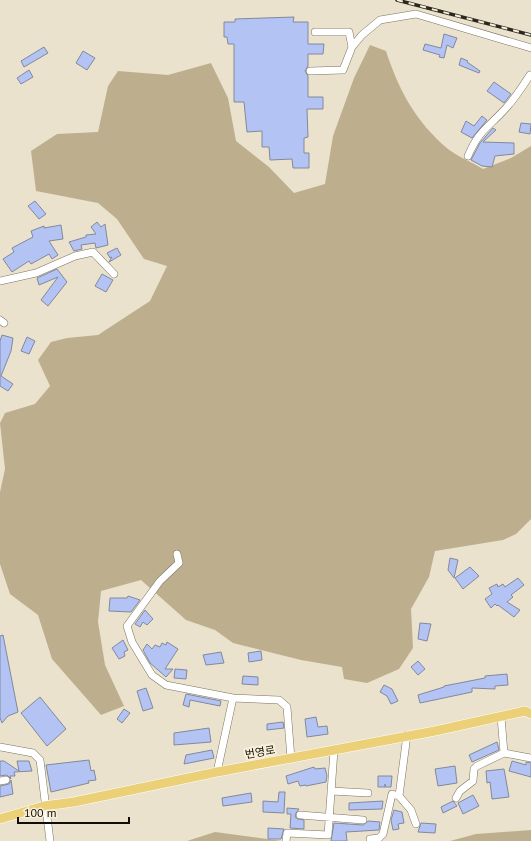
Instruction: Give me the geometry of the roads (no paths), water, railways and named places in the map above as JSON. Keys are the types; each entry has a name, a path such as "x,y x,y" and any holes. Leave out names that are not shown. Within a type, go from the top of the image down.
{"main road":[{"name":"번영로","path":"0,819 44,806 528,712 531,704"}],"street":[{"path":"310,71 343,70 352,47 362,35 380,20 416,14 531,48"},
{"path":"315,32 350,32 352,47"},
{"path":"468,156 474,141 505,109 531,75 531,68"},
{"path":"0,281 36,274 75,256 93,252 114,274"},
{"path":"177,554 179,564 160,581 127,626 132,642 152,675 166,685 233,698 279,700 287,707 291,759"},
{"path":"217,772 233,698"},
{"path":"501,717 504,753"},
{"path":"399,796 407,735"},
{"path":"0,747 33,753 40,760 44,806 50,841"},
{"path":"286,841 287,833 328,835 334,750"},
{"path":"456,798 460,791 473,781 474,769 477,766 504,753 531,758"},
{"path":"331,791 368,793"},
{"path":"370,839 379,838 384,834 392,794 399,796 412,810 416,824"},
{"path":"300,815 363,820"}],"railway":[{"path":"397,0 531,35"}]}
